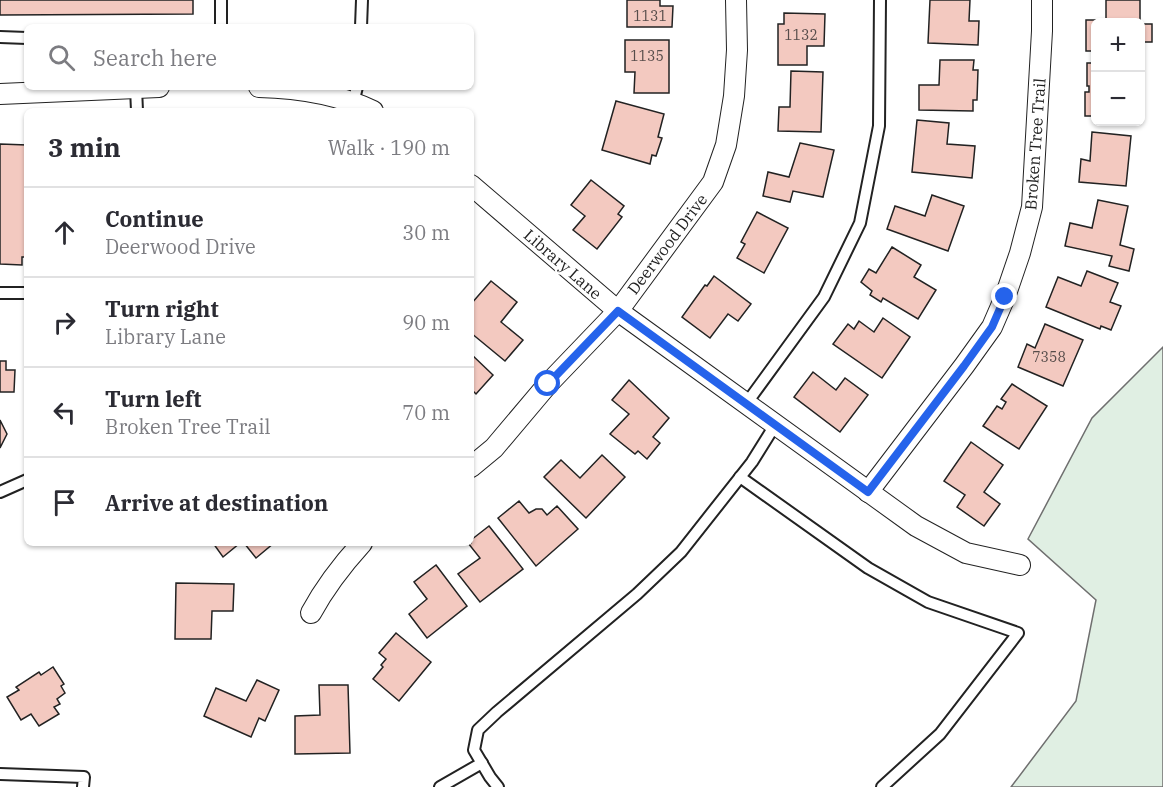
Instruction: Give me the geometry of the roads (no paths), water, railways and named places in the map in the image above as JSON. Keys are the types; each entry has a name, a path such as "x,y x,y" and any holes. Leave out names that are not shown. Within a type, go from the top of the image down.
{"street":[{"name":"Deerwood Drive","path":"474,465 494,448 548,384 618,311 713,182 726,145 734,96 737,50 736,0"},
{"name":"Broken Tree Trail","path":"868,492 992,327 1005,297 1032,207 1042,0"},
{"path":"0,94 91,90"},
{"path":"296,90 333,97 355,95 370,108"},
{"name":"Library Lane","path":"474,188 618,311 916,526 966,554 1020,565"},
{"path":"311,612 323,590 359,546"}],"lane":[{"path":"221,0 221,24"},
{"path":"361,24 362,0"},
{"path":"746,404 824,297 860,223 879,126 880,0"},
{"path":"0,37 24,38"},
{"path":"136,90 137,108"},
{"path":"0,293 24,293"},
{"path":"498,787 474,750 478,730 637,594 681,552 752,462 776,425"},
{"path":"740,477 868,568 928,602 1018,633 940,734 882,787"},
{"path":"0,492 24,481"},
{"path":"440,787 482,763"},
{"path":"0,774 84,777 83,787"}]}
